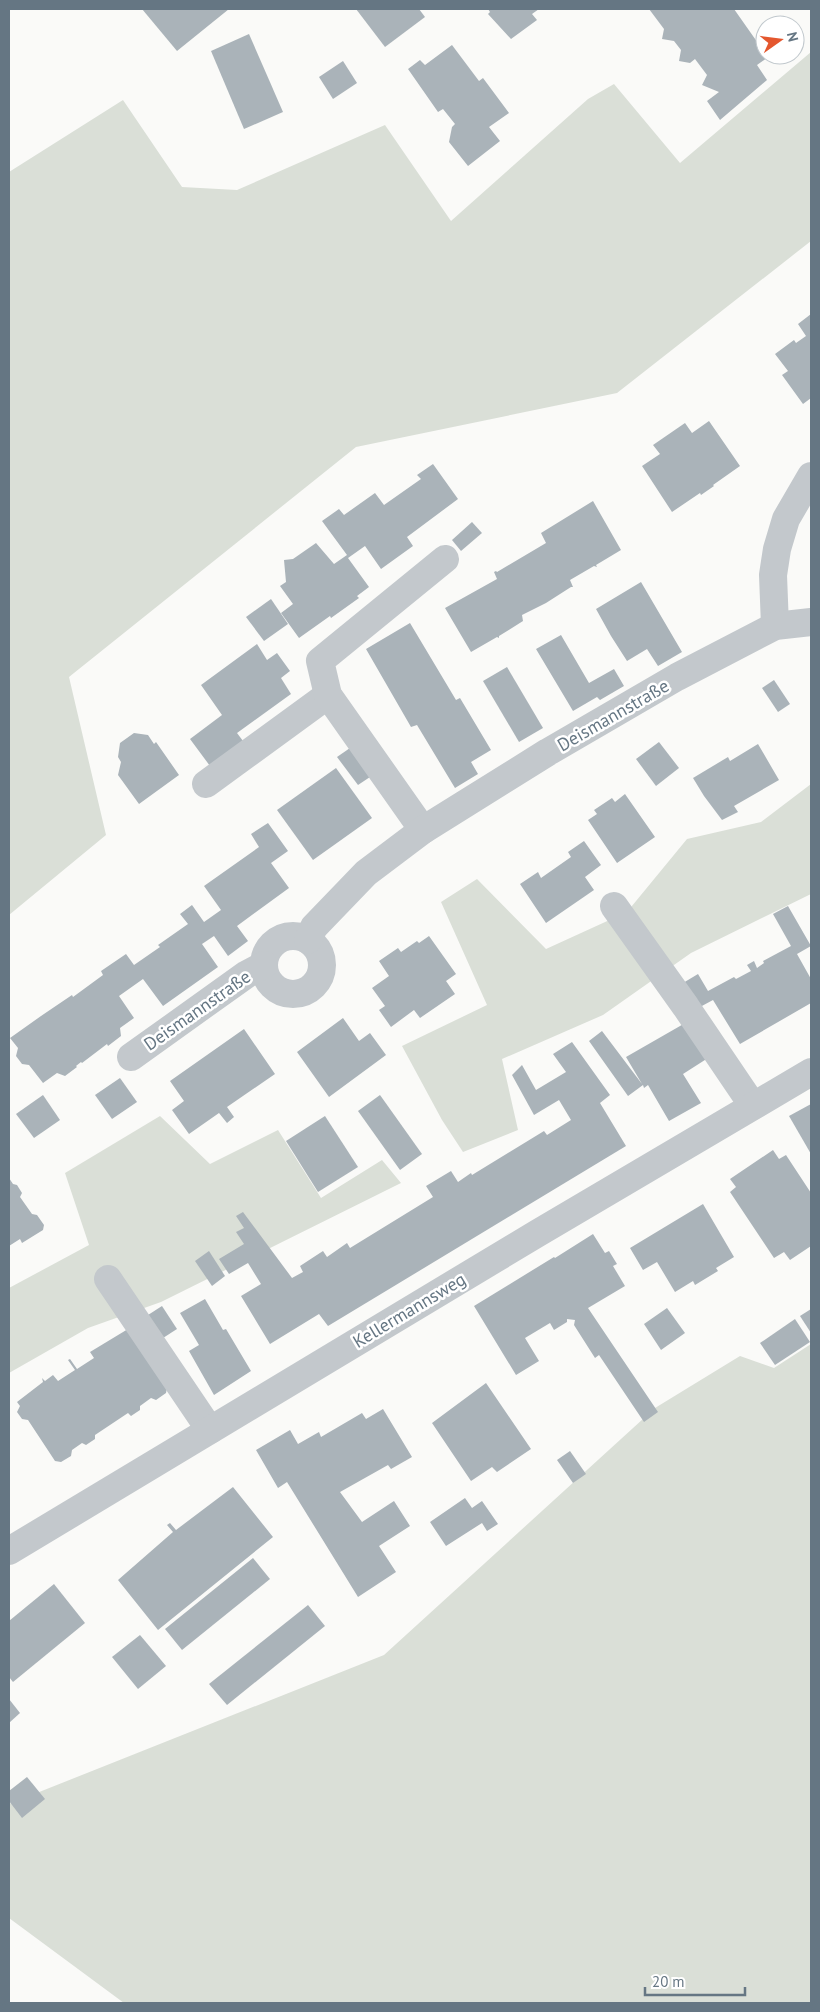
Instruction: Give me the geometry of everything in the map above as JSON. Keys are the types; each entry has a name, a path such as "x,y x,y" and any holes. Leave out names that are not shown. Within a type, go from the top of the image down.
{"street":[{"path":"775,626 773,575 777,549 786,519 811,476"},
{"path":"423,830 328,695 320,661 445,558"},
{"name":"Deismannstraße","path":"308,940 314,927 366,873 423,830 548,752 677,677 775,626 811,622"},
{"path":"206,784 328,695"},
{"path":"614,906 753,1106"},
{"name":"Deismannstraße","path":"293,936 308,940 318,950 322,965 318,980 308,990 293,994 278,990 268,980 264,965 268,950 279,940 293,936"},
{"name":"Deismannstraße","path":"131,1057 247,974 264,965"},
{"name":"Kellermannsweg","path":"9,1551 811,1072"},
{"path":"108,1279 210,1430"}],"shaded area":[{"path":"811,52 811,241 617,393 356,447 69,677 106,835 9,915 9,172 123,100 182,187 237,190 385,125 451,221 588,99 614,84 680,163 796,65 805,65 805,57"},
{"path":"811,784 811,894 691,953 603,1015 502,1059 518,1130 463,1152 442,1120 402,1046 487,1005 441,902 477,879 546,949 627,912 687,839 761,822"},
{"path":"160,1116 210,1164 278,1130 321,1198 382,1160 401,1183 161,1302 88,1328 9,1373 9,1288 89,1245 65,1173"},
{"path":"811,1344 811,2003 124,2003 9,1918 9,1804 384,1655 655,1408 740,1356 774,1368"}],"building":[{"path":"142,9 229,9 177,51"},
{"path":"356,9 419,9 425,17 385,47"},
{"path":"488,9 539,9 532,14 537,20 511,39 488,14 490,12"},
{"path":"649,9 734,9 755,39 755,65 757,65 767,80 720,120 707,101 719,92 702,85 707,75 695,59 690,63 679,61 681,50 674,41 662,39 664,29"},
{"path":"249,34 283,112 244,129 211,51"},
{"path":"452,45 479,81 483,78 509,113 489,127 500,141 468,166 449,142 452,127 455,124 443,109 438,112 408,69 420,60 425,65"},
{"path":"343,61 357,83 333,99 319,77"},
{"path":"811,314 811,398 803,404 782,375 788,371 775,354 794,340 796,343 806,336 798,324"},
{"path":"709,421 740,466 701,495 700,493 672,512 642,466 660,454 653,445 685,423 692,433"},
{"path":"433,464 458,499 407,537 413,546 381,569 365,546 348,558 369,587 357,596 359,598 299,638 281,613 293,604 280,586 286,582 284,560 293,559 316,543 334,564 347,555 322,521 339,509 344,515 375,493 384,505 421,479 417,475"},
{"path":"593,501 621,550 596,565 597,567 594,566 570,580 573,587 522,615 523,621 499,636 499,638 497,637 471,652 445,608 497,579 494,572 546,543 541,533"},
{"path":"472,522 482,533 461,551 452,540"},
{"path":"641,582 682,652 658,666 647,649 627,661 596,609"},
{"path":"271,599 288,624 264,641 246,617"},
{"path":"410,623 456,700 460,698 491,750 471,762 478,774 455,788 417,725 411,727 366,649"},
{"path":"561,635 589,683 614,669 624,686 600,700 597,697 573,711 536,649"},
{"path":"257,644 267,660 277,653 290,671 281,678 291,694 237,733 243,741 210,766 190,739 222,715 201,685"},
{"path":"507,667 543,728 519,742 483,681"},
{"path":"774,680 790,704 778,712 762,688"},
{"path":"134,733 148,735 154,744 156,742 179,775 139,804 118,775 121,762 118,757 120,743"},
{"path":"659,742 679,768 656,786 636,759"},
{"path":"758,744 779,780 734,806 738,812 722,820 693,778 728,757 730,761"},
{"path":"350,748 370,777 358,785 337,757"},
{"path":"336,768 372,818 313,860 277,810"},
{"path":"625,794 655,837 617,863 588,820 597,814 594,810 612,798 615,802"},
{"path":"268,823 288,851 271,863 289,888 237,926 248,941 228,956 214,936 202,944 218,967 163,1006 143,979 119,996 134,1018 120,1028 121,1036 81,1062 65,1076 57,1073 43,1083 29,1065 22,1064 16,1056 18,1048 10,1038 72,995 73,997 103,975 101,971 126,954 134,965 160,947 158,945 188,924 180,914 192,905 204,922 221,910 204,886 259,847 251,834"},
{"path":"584,841 601,865 585,877 594,890 546,923 520,884 538,872 541,878 571,857 568,852"},
{"path":"788,906 811,946 797,954 811,979 811,1003 740,1044 713,1000 700,1007 683,983 698,974 708,991 734,977 736,979 751,971 747,965 754,961 757,968 764,963 763,961 791,946 773,914"},
{"path":"429,936 456,974 446,981 455,994 420,1018 414,1010 391,1027 379,1010 385,1006 372,988 389,976 379,961 398,948 401,952 417,941 419,943"},
{"path":"343,1018 359,1041 370,1033 386,1055 329,1097 297,1052"},
{"path":"687,1022 708,1058 683,1074 701,1103 669,1121 648,1085 644,1088 643,1085 628,1096 589,1041 602,1031 642,1084 626,1057"},
{"path":"244,1029 275,1074 227,1107 234,1117 227,1123 219,1113 189,1134 172,1110 184,1101 170,1081"},
{"path":"572,1042 610,1095 600,1103 626,1146 328,1326 319,1314 270,1344 241,1296 261,1284 248,1263 229,1274 219,1259 244,1244 236,1232 244,1228 236,1216 243,1212 292,1278 303,1272 300,1266 323,1251 327,1257 347,1243 350,1248 433,1197 426,1186 451,1171 458,1182 544,1131 547,1135 571,1120 559,1100 534,1115 512,1075 522,1065 536,1090 566,1072 553,1054"},
{"path":"120,1078 137,1102 112,1119 95,1095"},
{"path":"43,1095 60,1120 34,1138 16,1114"},
{"path":"380,1095 422,1154 400,1170 358,1111"},
{"path":"811,1104 811,1154 789,1116"},
{"path":"325,1116 358,1167 318,1192 286,1141"},
{"path":"773,1150 779,1159 786,1155 811,1193 811,1246 790,1260 784,1252 774,1258 730,1192 736,1187 730,1179"},
{"path":"9,1178 13,1184 17,1185 22,1193 20,1197 32,1214 37,1215 44,1225 43,1230 22,1243 20,1239 9,1246"},
{"path":"703,1204 734,1257 716,1268 718,1271 695,1285 693,1281 675,1292 657,1262 643,1270 630,1248"},
{"path":"593,1234 605,1253 609,1251 617,1264 613,1266 625,1286 588,1308 658,1412 644,1422 599,1355 595,1358 574,1325 575,1320 567,1319 567,1322 554,1330 550,1323 525,1338 539,1361 516,1375 474,1306"},
{"path":"209,1251 225,1276 212,1286 195,1261"},
{"path":"205,1299 223,1330 226,1329 251,1371 214,1395 189,1351 199,1345 180,1313"},
{"path":"162,1306 177,1329 163,1338 148,1315"},
{"path":"667,1308 685,1333 661,1350 644,1324"},
{"path":"811,1309 811,1333 800,1316"},
{"path":"795,1319 810,1342 775,1365 760,1343"},
{"path":"128,1329 167,1388 166,1393 156,1400 151,1398 140,1406 140,1410 131,1416 128,1413 95,1435 95,1439 86,1445 82,1443 72,1450 71,1456 61,1462 55,1461 28,1420 22,1419 17,1412 20,1406 17,1402 43,1382 42,1378 45,1381 53,1375 58,1381 75,1370 68,1360 70,1359 77,1369 94,1358 90,1352"},
{"path":"486,1383 531,1449 497,1472 492,1467 471,1481 432,1423"},
{"path":"383,1409 412,1457 391,1469 388,1465 340,1492 362,1522 394,1501 410,1526 379,1546 396,1572 358,1597 287,1482 278,1488 256,1450 290,1430 298,1444 319,1432 321,1437 362,1413 366,1419"},
{"path":"570,1451 586,1474 573,1483 557,1460"},
{"path":"233,1487 273,1537 158,1630 118,1580 173,1532 167,1525 170,1523 176,1530"},
{"path":"465,1498 472,1508 482,1501 498,1524 487,1531 482,1523 446,1546 430,1522"},
{"path":"253,1558 270,1579 182,1650 165,1629"},
{"path":"54,1584 85,1623 13,1682 9,1677 9,1621"},
{"path":"308,1605 325,1626 227,1705 209,1684"},
{"path":"140,1635 166,1666 138,1689 112,1657"},
{"path":"9,1699 20,1713 9,1723"},
{"path":"27,1777 45,1799 22,1818 9,1801 9,1791"}]}
